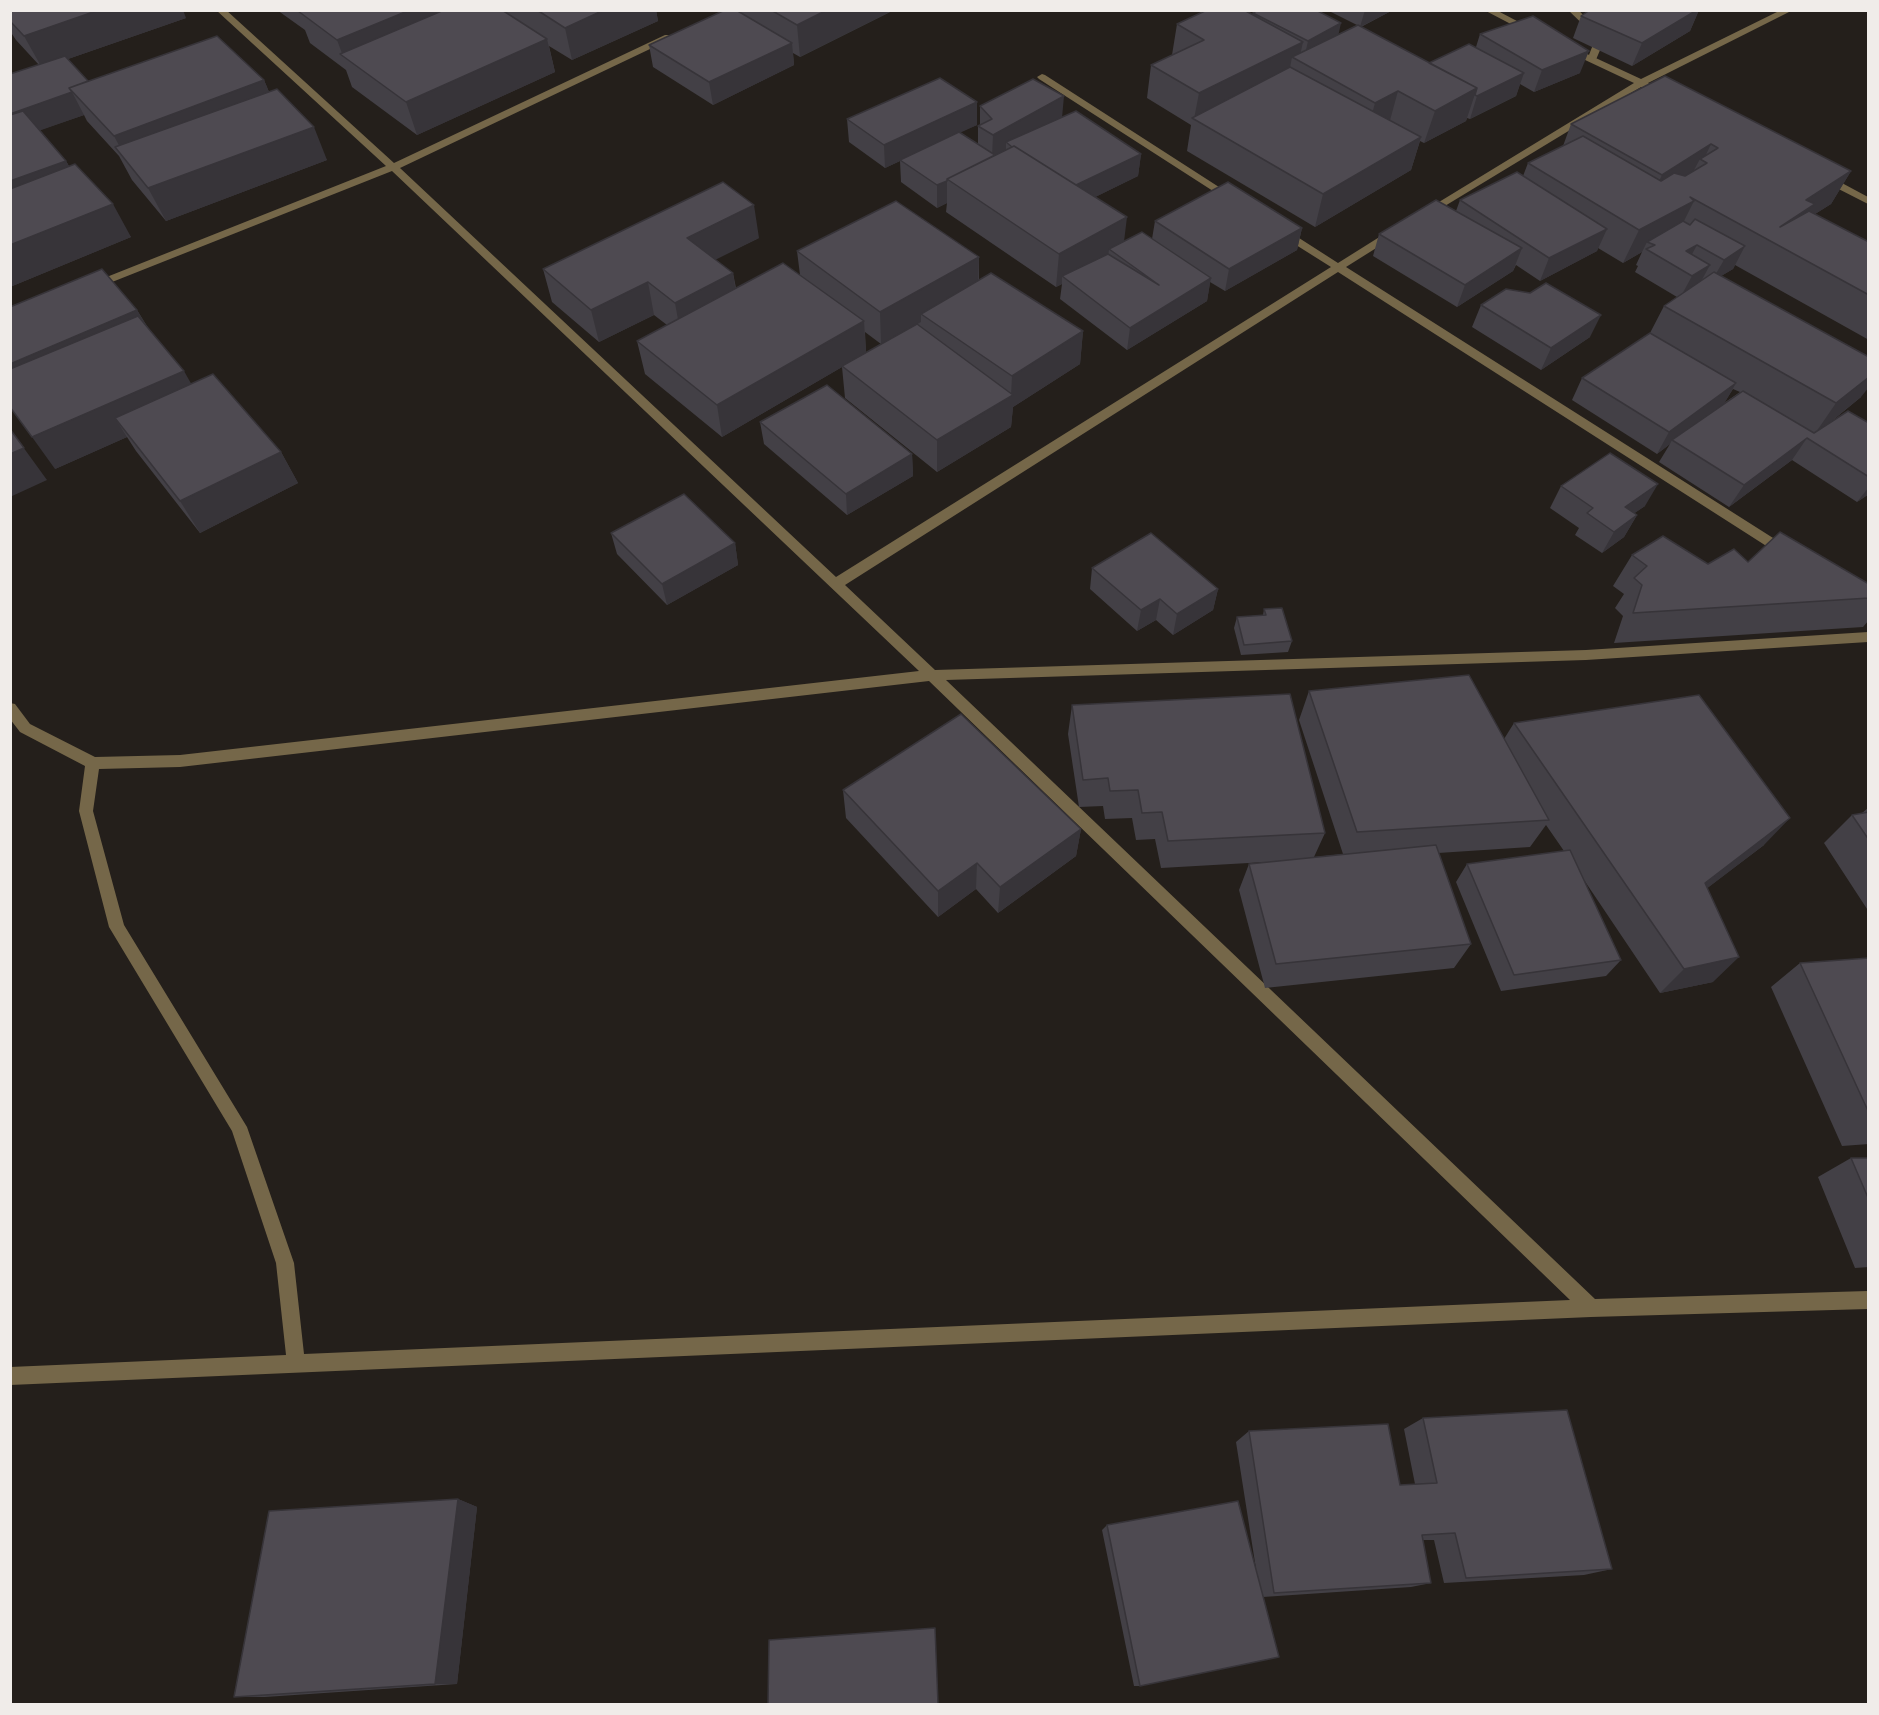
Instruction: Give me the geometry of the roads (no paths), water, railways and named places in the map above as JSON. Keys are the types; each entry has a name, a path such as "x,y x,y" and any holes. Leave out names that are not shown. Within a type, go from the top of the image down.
{"street":[{"path":"220,10 393,167 932,675 1591,1308"},
{"path":"1488,10 1540,35"},
{"path":"1572,10 1601,36 1592,60"},
{"path":"834,585 1337,267 1641,83 1789,10"},
{"path":"87,288 393,167 682,31"},
{"path":"1561,45 1662,94"},
{"path":"1042,77 1239,203"},
{"path":"1817,174 1869,201"},
{"path":"1268,222 1798,560"},
{"path":"10,708 26,728 93,763 191,759 932,675 1586,655 1869,637"},
{"path":"93,763 86,811 117,927 239,1127 285,1263 296,1365"},
{"path":"10,1376 1591,1308 1869,1300"}]}
